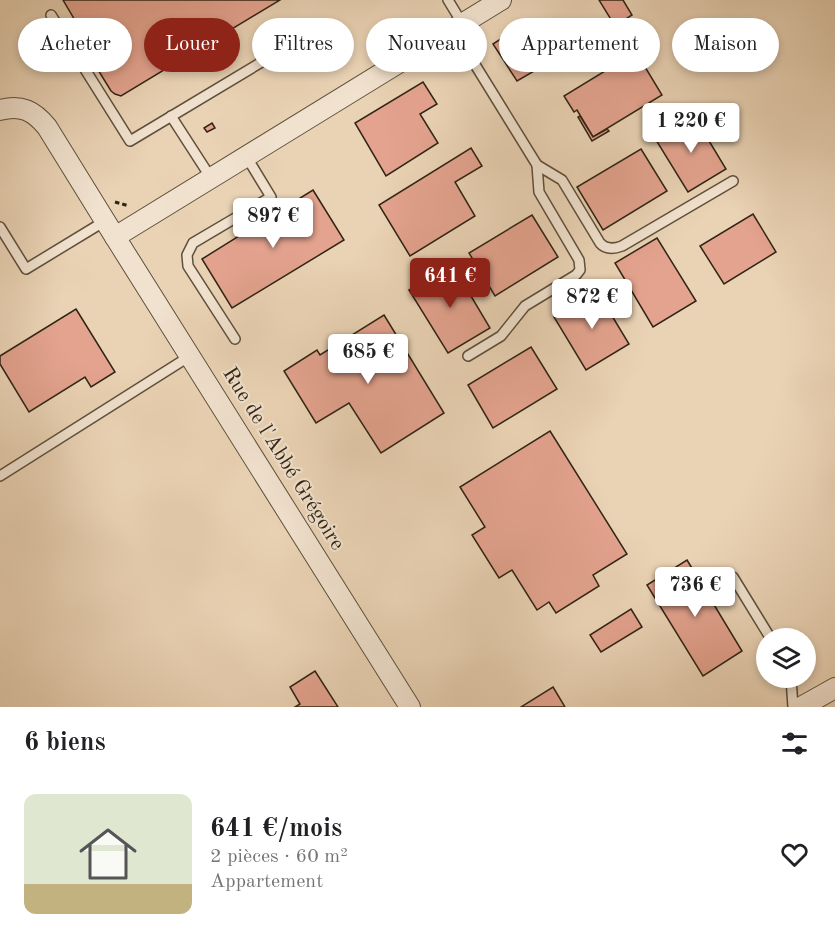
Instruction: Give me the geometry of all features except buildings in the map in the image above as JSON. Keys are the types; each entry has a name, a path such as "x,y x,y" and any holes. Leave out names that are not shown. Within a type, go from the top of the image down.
{"street":[{"path":"471,18 501,0"},
{"path":"110,229 211,178 383,72"},
{"name":"Rue de l'Abbé Grégoire","path":"0,110 19,108 38,116 47,127 410,707"},
{"path":"801,707 835,688"}],"lane":[{"path":"448,0 455,18"},
{"path":"51,15 130,141 252,68"},
{"path":"468,356 501,336 525,306 576,275 580,270 579,260 539,192 537,165 484,72"},
{"path":"171,116 211,178"},
{"path":"235,339 188,266 187,255 193,243 271,196 246,156"},
{"path":"537,165 562,180 600,243 610,249 622,246 733,181"},
{"path":"0,227 26,269 110,229"},
{"path":"0,476 190,356"},
{"path":"733,577 764,628"},
{"path":"792,688 793,707"}],"path":[{"path":"112,201 124,206 136,206"}]}
